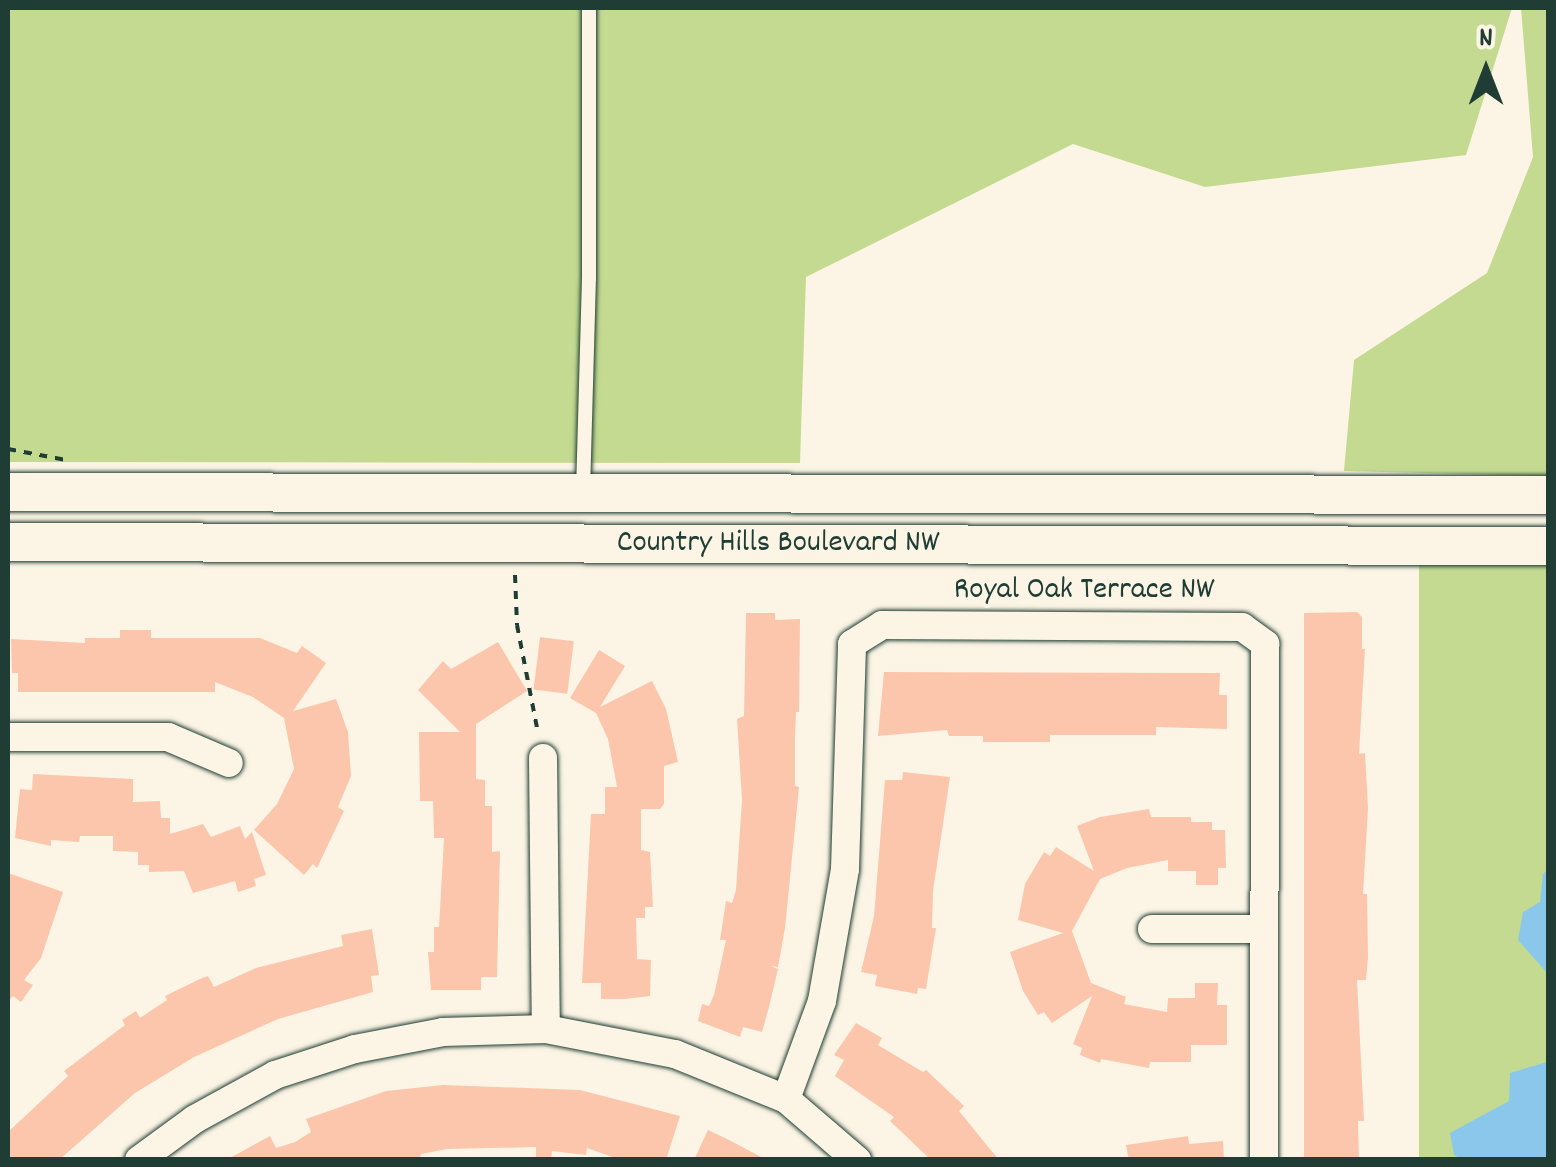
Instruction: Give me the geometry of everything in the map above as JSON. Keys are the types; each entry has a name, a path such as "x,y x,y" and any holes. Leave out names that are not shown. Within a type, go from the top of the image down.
{"main road":[{"path":"8,464 78,492"},
{"name":"Country Hills Boulevard NW","path":"8,492 1548,495"},
{"name":"Country Hills Boulevard NW","path":"8,542 1548,546"}],"street":[{"name":"Royal Oak Terrace NW","path":"786,1100 822,1001 845,869 852,644 882,625 1242,627 1265,644 1264,1160"},
{"path":"8,737 168,736 229,764"},
{"path":"543,758 546,1029"},
{"path":"1152,930 1263,929"},
{"path":"139,1160 196,1119 275,1075 339,1054 443,1032 546,1029 675,1054 786,1100 857,1160"}],"lane":[{"path":"582,492 589,296 589,8"}],"path":[{"path":"8,450 47,458"},
{"path":"515,574 517,625 543,758"}],"green space":[{"path":"8,8 1512,8 1466,155 1205,187 1073,144 806,277 800,463 8,462"},
{"path":"1521,8 1548,8 1548,476 1344,471 1354,360 1487,273 1533,157"},
{"path":"1419,561 1548,561 1548,1160 1419,1160"}],"water":[{"path":"1548,869 1548,974 1518,940 1523,912 1540,902 1543,874"},
{"path":"1547,1062 1548,1159 1464,1160 1454,1155 1450,1133 1509,1101 1510,1073"}],"building":[{"path":"1357,612 1362,617 1365,649 1359,754 1365,753 1368,808 1363,894 1367,894 1368,958 1366,980 1357,980 1364,1121 1358,1121 1359,1160 1304,1160 1304,613"},
{"path":"746,613 775,613 775,620 800,619 795,736 795,786 799,787 785,928 778,967 771,966 778,969 762,1032 743,1027 740,1037 698,1021 702,1004 709,1006 714,995 726,940 720,940 726,901 732,903 736,890 742,800 737,719 744,716"},
{"path":"120,630 151,630 151,638 260,638 297,653 302,646 326,663 293,711 336,699 348,732 351,776 338,807 344,811 317,868 313,864 304,875 254,830 277,804 294,769 284,718 253,697 215,682 215,692 18,692 18,673 12,673 11,639 85,643 85,638 120,638"},
{"path":"540,637 574,641 567,694 534,690"},
{"path":"498,642 527,691 476,724 476,779 485,780 485,806 492,806 492,852 500,851 497,977 481,977 481,990 431,990 428,952 434,952 434,927 439,927 444,838 434,838 433,801 420,801 419,732 460,732 418,690 443,661 451,669"},
{"path":"599,650 625,666 600,707 652,681 666,709 678,762 664,766 664,804 660,809 641,809 641,850 650,852 653,907 645,907 645,918 636,918 637,959 651,960 650,996 624,999 601,999 601,983 582,983 591,814 605,814 605,787 617,787 608,739 596,713 570,698"},
{"path":"884,672 1220,673 1219,695 1227,695 1227,729 1156,727 1156,735 1050,735 1050,742 983,742 983,736 949,736 947,730 878,736"},
{"path":"903,772 950,777 933,891 932,928 936,928 926,989 918,988 917,994 875,986 877,975 861,972 874,916 885,780 902,780"},
{"path":"33,774 133,779 133,802 160,801 161,818 170,818 170,834 203,824 211,837 240,826 245,839 252,832 266,875 254,879 256,886 238,892 235,881 193,893 184,871 149,872 149,865 138,865 138,852 113,851 113,836 80,836 79,842 51,840 51,846 15,838 20,789 32,790"},
{"path":"1149,809 1151,817 1191,817 1191,822 1212,822 1212,830 1225,830 1226,868 1218,868 1218,885 1196,885 1196,871 1168,871 1168,860 1127,868 1100,879 1072,931 1091,983 1126,997 1124,1004 1167,1012 1168,998 1195,998 1195,983 1218,983 1217,1005 1227,1005 1227,1045 1191,1045 1191,1062 1150,1062 1149,1068 1101,1059 1100,1063 1080,1055 1082,1048 1073,1044 1092,996 1052,1023 1044,1012 1038,1015 1023,991 1010,952 1063,933 1018,920 1025,884 1044,852 1050,856 1056,847 1094,871 1077,826 1100,817"},
{"path":"8,873 63,892 41,958 24,980 33,985 21,1002 13,996 8,1002"},
{"path":"372,929 379,975 371,976 373,992 278,1019 194,1057 135,1093 59,1160 8,1160 8,1132 68,1076 64,1071 125,1025 122,1020 136,1011 140,1018 167,1000 165,996 202,978 208,976 214,987 256,968 343,946 341,935"},
{"path":"856,1023 882,1038 878,1045 923,1072 926,1070 964,1106 959,1111 999,1160 931,1160 890,1121 894,1117 835,1076 844,1060 834,1055"},
{"path":"443,1085 580,1090 680,1116 666,1160 621,1160 587,1148 586,1155 552,1151 551,1160 536,1160 536,1147 447,1149 421,1154 419,1160 226,1160 270,1136 276,1148 295,1142 311,1132 306,1119 386,1091"},
{"path":"708,1130 729,1140 767,1160 694,1160"},
{"path":"1188,1136 1189,1144 1223,1141 1224,1160 1129,1160 1126,1145"}]}
